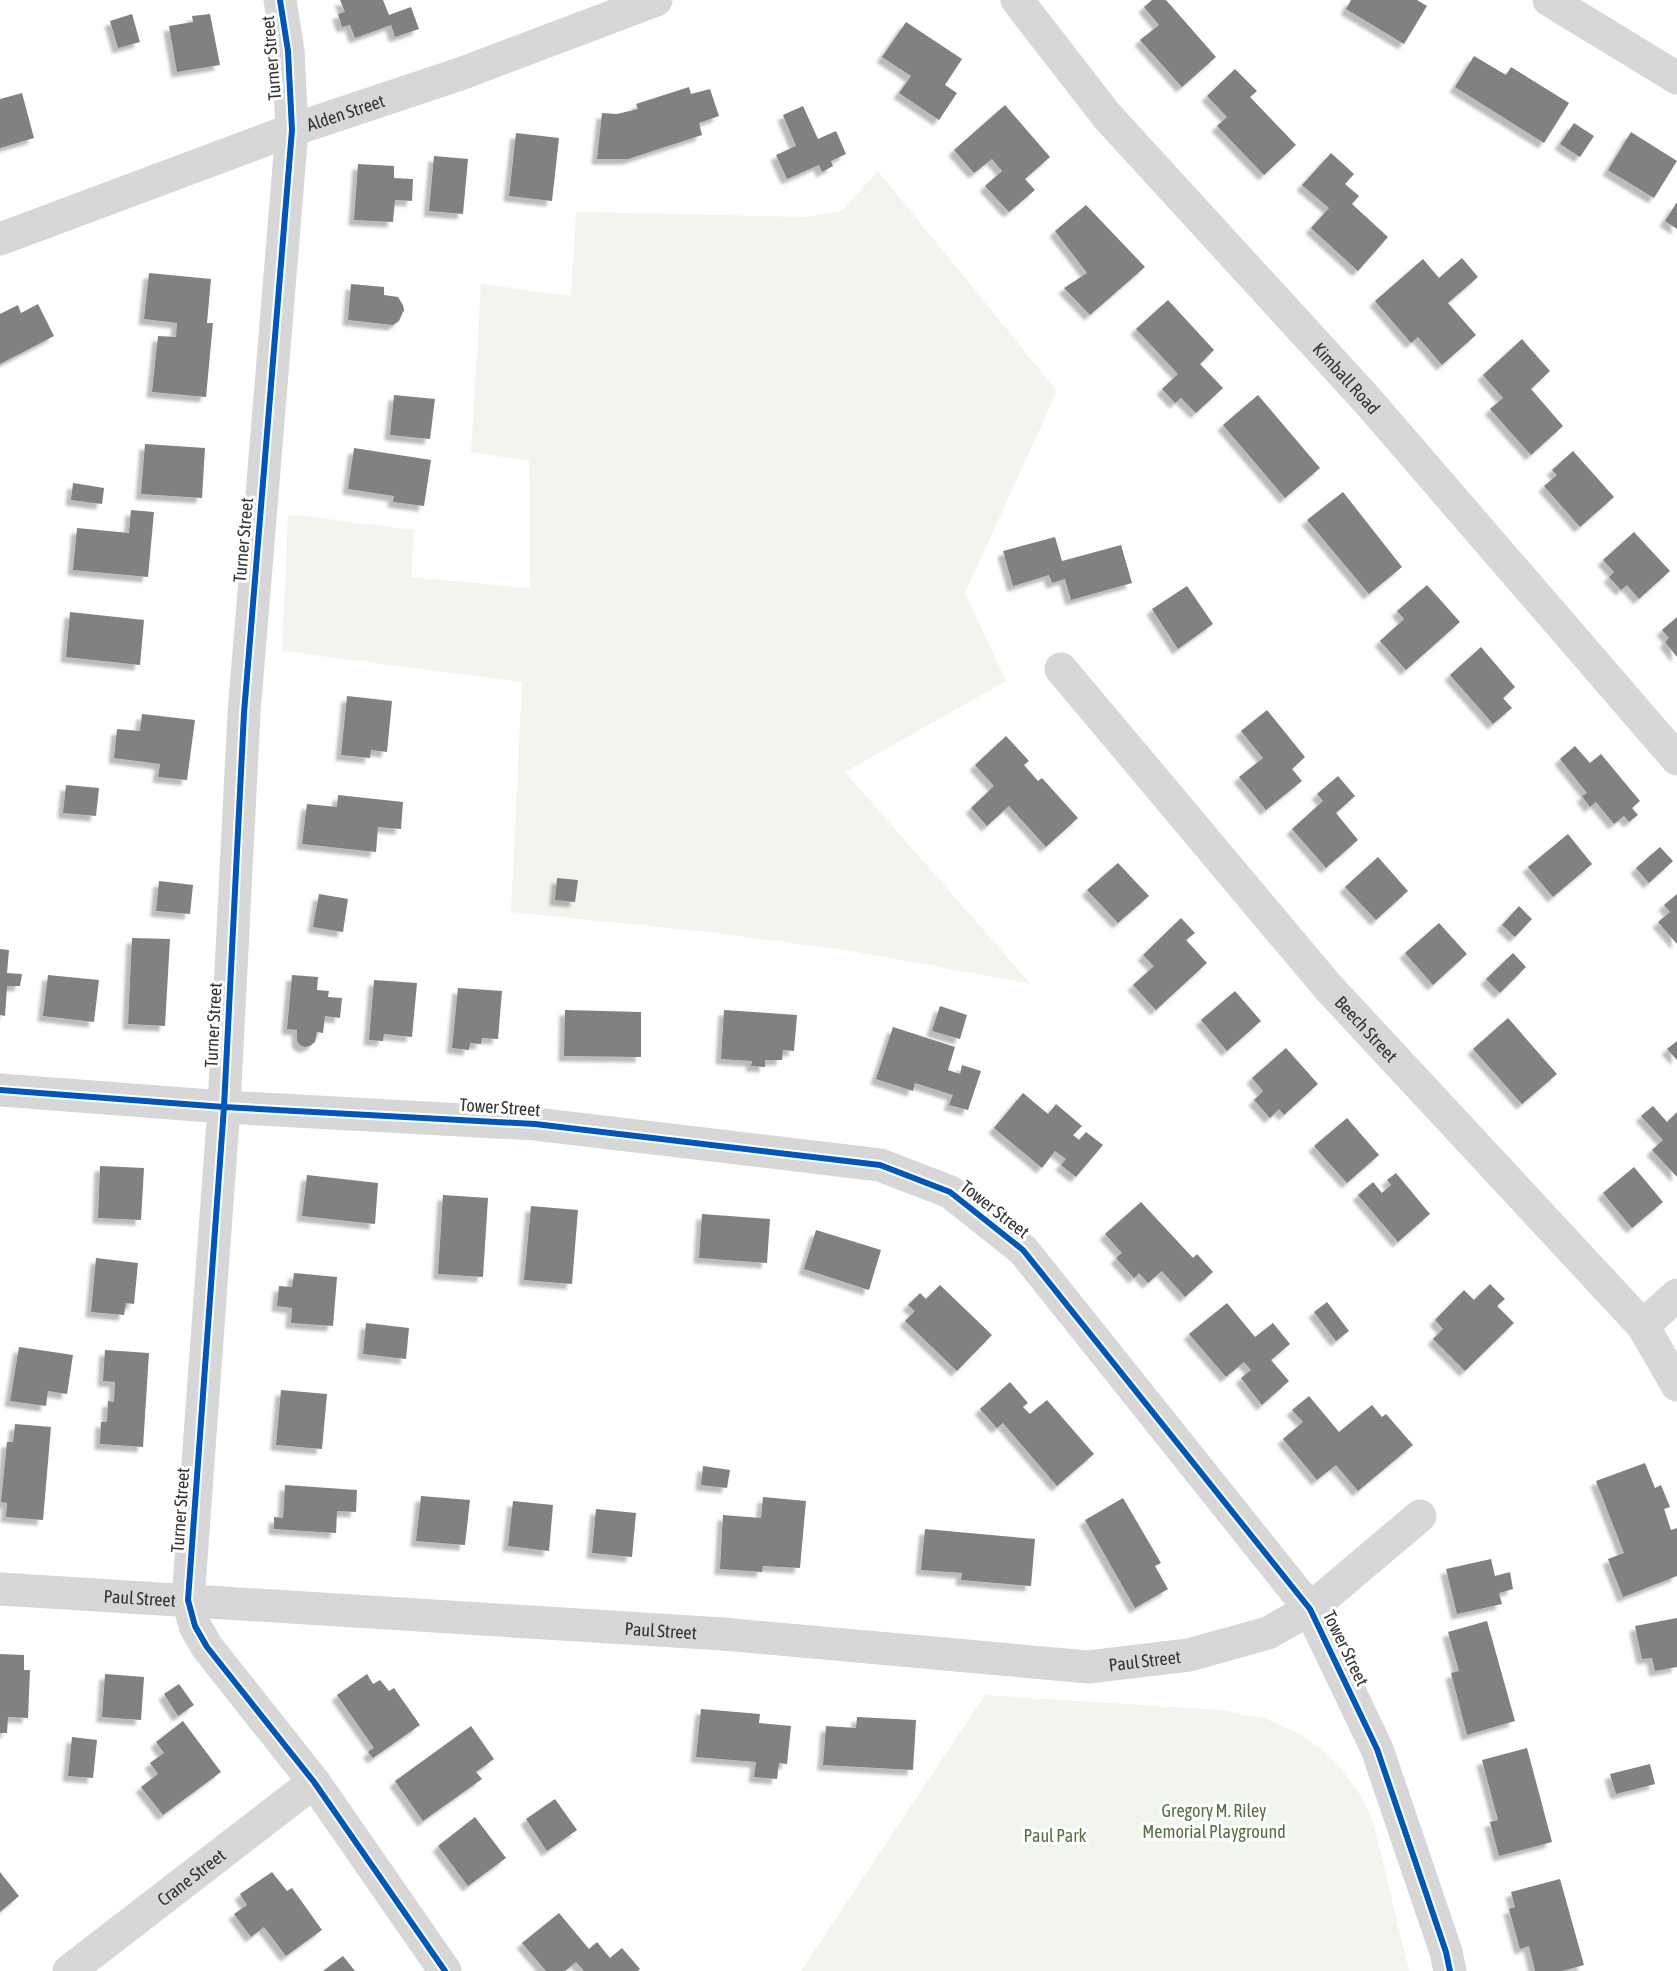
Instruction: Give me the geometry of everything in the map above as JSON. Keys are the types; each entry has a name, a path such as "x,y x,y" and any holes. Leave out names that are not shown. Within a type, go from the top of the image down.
{"street":[{"name":"Turner Street","path":"280,0 288,51 292,130 244,713 224,1107 188,1600 195,1626 207,1647 314,1782 445,1971"},
{"name":"Alden Street","path":"0,239 292,130 463,73 656,0"},
{"name":"Kimball Road","path":"1017,0 1107,116 1367,400 1677,759"},
{"path":"1549,0 1677,78"},
{"name":"Beech Street","path":"1061,669 1328,987 1642,1326 1677,1385"},
{"name":"Tower Street","path":"0,1089 224,1107 536,1124 880,1165 950,1192 1023,1250 1310,1609 1377,1749 1446,1952 1450,1971"},
{"path":"1642,1326 1677,1295"},
{"name":"Paul Street","path":"0,1589 723,1634 1088,1667 1189,1655 1268,1633 1310,1609 1420,1516"},
{"name":"Crane Street","path":"69,1971 314,1782"}],"green space":[{"path":"878,171 1057,391 965,593 1006,681 845,772 1031,984 852,951 700,931 511,912 522,682 282,651 288,514 414,530 411,577 530,588 529,461 471,452 481,284 571,296 576,212 806,217 842,211"},
{"name":"Paul Park","path":"985,1695 1220,1710 1264,1718 1296,1732 1321,1749 1342,1770 1360,1795 1373,1821 1409,1971 801,1971"}],"building":[{"path":"340,0 383,0 389,15 411,7 419,29 395,37 391,25 355,38 350,25 342,27 338,14 345,12"},
{"path":"1152,0 1166,0 1216,57 1182,87 1140,40 1159,25 1144,7"},
{"path":"1351,0 1417,0 1427,6 1404,44 1346,9"},
{"path":"132,14 140,42 118,48 110,21"},
{"path":"210,14 220,65 177,72 169,26 193,22 192,16"},
{"path":"906,22 962,59 945,85 957,93 939,120 899,93 911,76 882,57"},
{"path":"1474,56 1506,75 1511,67 1569,103 1544,143 1455,87"},
{"path":"1235,69 1257,91 1250,97 1296,145 1264,175 1217,126 1227,117 1207,96"},
{"path":"689,87 691,94 710,89 719,116 699,123 702,135 628,159 597,159 602,113 617,114 638,109 636,104"},
{"path":"22,93 34,138 0,148 0,99"},
{"path":"1005,105 1050,157 1025,179 1035,190 1009,212 985,186 1002,171 992,159 974,173 954,150"},
{"path":"803,106 818,139 836,131 846,154 831,161 833,166 822,172 819,165 787,179 776,155 796,146 783,115"},
{"path":"1574,123 1594,136 1580,157 1560,144"},
{"path":"1631,132 1677,161 1654,198 1608,170"},
{"path":"516,133 559,138 552,201 509,196"},
{"path":"1331,153 1354,174 1345,184 1359,196 1352,204 1388,237 1358,271 1311,228 1329,208 1302,185"},
{"path":"434,156 468,159 463,214 429,211"},
{"path":"358,164 394,166 394,178 413,179 412,201 395,200 393,222 354,220"},
{"path":"1677,202 1677,229 1665,221"},
{"path":"1086,205 1145,267 1090,315 1064,288 1087,273 1055,231"},
{"path":"1462,258 1478,277 1448,303 1476,335 1442,365 1418,337 1411,343 1375,301 1423,259 1439,278"},
{"path":"149,273 211,279 207,323 213,323 206,397 152,392 158,336 176,337 177,323 144,319"},
{"path":"351,284 384,287 384,295 398,297 404,310 399,321 393,325 348,320"},
{"path":"1168,300 1214,350 1200,364 1223,388 1196,413 1181,398 1175,403 1162,389 1178,374 1136,329"},
{"path":"38,304 54,336 0,364 0,314 18,305 21,313"},
{"path":"1522,339 1550,371 1531,389 1563,426 1531,455 1490,409 1503,398 1483,375"},
{"path":"394,395 435,399 430,439 390,435"},
{"path":"1258,395 1320,468 1285,498 1223,425"},
{"path":"145,444 205,448 202,498 141,494"},
{"path":"354,448 431,460 424,506 393,502 394,496 348,489"},
{"path":"1573,451 1614,497 1580,527 1544,486 1557,475 1552,470"},
{"path":"73,483 104,488 102,504 71,500"},
{"path":"1343,492 1402,567 1369,594 1307,520"},
{"path":"131,510 154,512 148,577 73,570 77,528 129,533"},
{"path":"1634,532 1670,571 1639,599 1627,585 1621,590 1609,577 1614,572 1603,560"},
{"path":"1055,537 1062,561 1121,545 1132,583 1071,600 1065,579 1052,583 1049,575 1013,586 1003,551"},
{"path":"1427,585 1460,622 1406,670 1380,641 1404,619 1397,611"},
{"path":"1187,586 1213,624 1178,649 1152,609"},
{"path":"70,612 144,620 140,665 66,657"},
{"path":"1677,617 1677,657 1665,642 1669,638 1662,630"},
{"path":"1481,647 1515,687 1503,698 1512,708 1493,724 1450,675"},
{"path":"347,696 392,701 387,752 371,750 370,758 341,755"},
{"path":"1267,710 1305,757 1292,769 1302,781 1266,810 1239,777 1263,758 1241,731"},
{"path":"142,714 195,720 187,780 158,777 160,764 114,758 117,729 140,731"},
{"path":"1006,736 1029,761 1024,765 1038,781 1042,778 1078,818 1046,847 1009,806 987,826 971,808 994,786 975,765"},
{"path":"1575,746 1590,763 1601,754 1640,801 1632,808 1638,815 1629,822 1624,816 1614,824 1596,802 1590,807 1582,796 1587,793 1560,759"},
{"path":"1338,776 1355,796 1336,813 1358,840 1326,868 1292,829 1323,801 1317,794"},
{"path":"66,785 99,788 96,816 63,813"},
{"path":"338,795 403,802 401,829 378,827 376,852 302,844 307,804 337,807"},
{"path":"1568,834 1592,864 1553,897 1528,867"},
{"path":"1660,847 1673,861 1649,883 1636,868"},
{"path":"1378,857 1408,891 1376,920 1345,887"},
{"path":"1118,863 1149,896 1118,923 1087,890"},
{"path":"557,878 578,880 575,902 555,900"},
{"path":"159,881 193,885 190,914 156,911"},
{"path":"319,894 348,899 343,932 313,927"},
{"path":"1677,894 1677,944 1658,922 1670,912 1664,905"},
{"path":"1519,906 1532,919 1515,937 1502,925"},
{"path":"1181,918 1195,933 1186,940 1207,963 1156,1010 1133,985 1154,966 1143,955"},
{"path":"1439,923 1467,954 1433,985 1405,953"},
{"path":"132,938 170,939 165,1026 128,1024"},
{"path":"0,949 9,950 7,973 22,974 20,986 7,986 5,1016 0,1015"},
{"path":"1513,953 1526,967 1500,993 1486,979"},
{"path":"48,975 99,980 94,1022 43,1016"},
{"path":"292,975 318,977 317,990 329,991 328,997 342,998 340,1018 325,1016 323,1033 317,1032 315,1042 310,1046 300,1045 297,1041 297,1030 287,1029"},
{"path":"374,980 417,983 412,1037 384,1034 383,1041 369,1040"},
{"path":"458,988 502,991 498,1039 482,1038 481,1044 470,1043 469,1050 452,1048"},
{"path":"1235,991 1261,1021 1227,1051 1201,1020"},
{"path":"940,1006 967,1015 960,1039 932,1031"},
{"path":"565,1010 641,1012 641,1057 564,1056"},
{"path":"724,1010 797,1015 794,1051 783,1050 782,1060 765,1060 765,1067 751,1066 752,1061 721,1059"},
{"path":"1508,1018 1557,1074 1522,1104 1473,1049"},
{"path":"893,1027 955,1047 948,1070 960,1074 962,1065 981,1071 968,1110 949,1105 953,1095 915,1083 913,1091 876,1079"},
{"path":"1677,1041 1677,1060 1667,1049"},
{"path":"1286,1048 1318,1084 1284,1115 1279,1109 1270,1118 1254,1100 1263,1091 1252,1078"},
{"path":"1023,1093 1048,1114 1056,1104 1082,1126 1073,1135 1079,1140 1086,1132 1103,1145 1076,1177 1061,1165 1066,1159 1055,1151 1042,1168 994,1128"},
{"path":"1653,1106 1667,1122 1677,1112 1677,1177 1652,1150 1663,1140 1641,1116"},
{"path":"1347,1118 1379,1155 1347,1183 1314,1146"},
{"path":"100,1166 144,1168 141,1220 98,1218"},
{"path":"1634,1167 1663,1202 1632,1228 1603,1193"},
{"path":"1396,1173 1430,1214 1398,1242 1358,1195 1373,1182 1382,1193 1391,1185 1387,1180"},
{"path":"307,1175 378,1183 375,1224 302,1216"},
{"path":"443,1195 488,1198 483,1277 438,1274"},
{"path":"1141,1202 1193,1258 1197,1254 1213,1272 1185,1297 1162,1271 1148,1283 1139,1273 1134,1278 1116,1258 1122,1253 1105,1234"},
{"path":"531,1206 578,1210 572,1284 524,1280"},
{"path":"702,1214 770,1219 767,1263 699,1258"},
{"path":"816,1230 881,1250 869,1290 804,1269"},
{"path":"96,1258 138,1263 134,1304 126,1303 124,1315 91,1312"},
{"path":"294,1273 337,1277 333,1326 291,1323 292,1308 277,1306 279,1286 292,1287"},
{"path":"1490,1284 1505,1299 1497,1306 1514,1323 1465,1371 1433,1339 1443,1329 1435,1320 1464,1290 1474,1300"},
{"path":"940,1285 992,1335 957,1371 905,1321 915,1311 908,1305 920,1293 926,1299"},
{"path":"1327,1302 1349,1331 1336,1341 1314,1312"},
{"path":"1227,1303 1255,1337 1273,1323 1290,1344 1271,1360 1289,1381 1262,1405 1241,1378 1251,1370 1244,1362 1226,1377 1189,1334"},
{"path":"366,1323 409,1328 406,1359 363,1354"},
{"path":"19,1347 73,1355 67,1394 48,1391 46,1406 10,1401"},
{"path":"105,1350 149,1353 143,1447 100,1444 101,1422 107,1422 108,1401 114,1402 115,1382 103,1381"},
{"path":"1010,1382 1028,1403 1023,1407 1030,1414 1047,1400 1094,1454 1057,1486 1003,1423 997,1428 980,1409"},
{"path":"281,1390 327,1394 322,1449 276,1445"},
{"path":"1309,1396 1339,1432 1372,1405 1382,1417 1386,1414 1413,1445 1358,1491 1336,1465 1317,1480 1283,1439 1303,1422 1292,1410"},
{"path":"15,1424 51,1427 43,1520 6,1517 7,1503 1,1502 7,1442 13,1442"},
{"path":"1645,1463 1655,1488 1661,1485 1670,1507 1664,1509 1671,1530 1677,1528 1677,1576 1623,1597 1608,1559 1624,1553 1596,1481"},
{"path":"703,1466 730,1470 727,1488 701,1485"},
{"path":"285,1485 357,1490 356,1512 337,1511 336,1533 274,1529 274,1517 283,1518"},
{"path":"421,1496 470,1500 465,1545 416,1541"},
{"path":"763,1497 806,1501 800,1568 763,1566 762,1572 720,1569 723,1515 761,1518"},
{"path":"1123,1498 1161,1563 1155,1566 1168,1589 1135,1608 1085,1520"},
{"path":"513,1501 553,1505 549,1551 508,1546"},
{"path":"596,1509 636,1513 632,1557 592,1553"},
{"path":"925,1529 1035,1539 1031,1586 961,1580 962,1573 921,1570"},
{"path":"1491,1559 1495,1576 1510,1572 1513,1589 1499,1593 1502,1604 1457,1614 1446,1569"},
{"path":"1677,1618 1677,1667 1655,1671 1652,1658 1642,1659 1635,1626"},
{"path":"1487,1621 1515,1721 1467,1735 1451,1673 1459,1671 1448,1632"},
{"path":"0,1654 24,1655 24,1670 30,1670 28,1718 8,1717 7,1733 0,1733"},
{"path":"105,1674 144,1677 141,1720 102,1717"},
{"path":"367,1674 373,1684 380,1680 389,1691 394,1688 420,1725 373,1758 368,1752 374,1748 337,1695"},
{"path":"179,1684 194,1705 178,1716 164,1694"},
{"path":"701,1709 760,1714 759,1723 791,1726 787,1764 779,1763 777,1779 754,1777 756,1762 696,1757"},
{"path":"857,1717 916,1720 913,1770 823,1765 826,1726 856,1728"},
{"path":"183,1721 221,1772 163,1815 141,1787 158,1774 150,1763 164,1753 156,1742"},
{"path":"471,1726 494,1759 476,1772 482,1779 423,1821 395,1781"},
{"path":"72,1737 97,1740 93,1778 68,1776"},
{"path":"1527,1748 1552,1842 1499,1856 1490,1822 1498,1820 1482,1760"},
{"path":"1650,1764 1655,1784 1616,1794 1610,1774"},
{"path":"555,1799 577,1830 547,1851 526,1819"},
{"path":"475,1817 506,1858 468,1886 438,1846"},
{"path":"0,1872 19,1896 0,1912"},
{"path":"272,1872 287,1891 292,1888 322,1930 286,1956 264,1927 251,1937 234,1914 247,1905 240,1894"},
{"path":"1560,1879 1584,1965 1562,1971 1535,1971 1529,1946 1520,1949 1509,1909 1515,1907 1511,1892"},
{"path":"559,1913 589,1949 597,1942 610,1958 622,1948 640,1969 638,1971 584,1971 576,1962 565,1971 546,1971 522,1943"},
{"path":"343,1956 355,1971 323,1971"}],"cycle path":[{"path":"280,0 288,51 292,130 244,713 224,1107 188,1600 195,1626 207,1647 314,1782 445,1971"},
{"path":"0,1090 224,1107 535,1124 880,1165 950,1192 1023,1250 1310,1609 1377,1749 1446,1952 1450,1971"}],"park label":[{"name":"Gregory M. Riley Memorial Playground","path":"1214,1820"}]}
